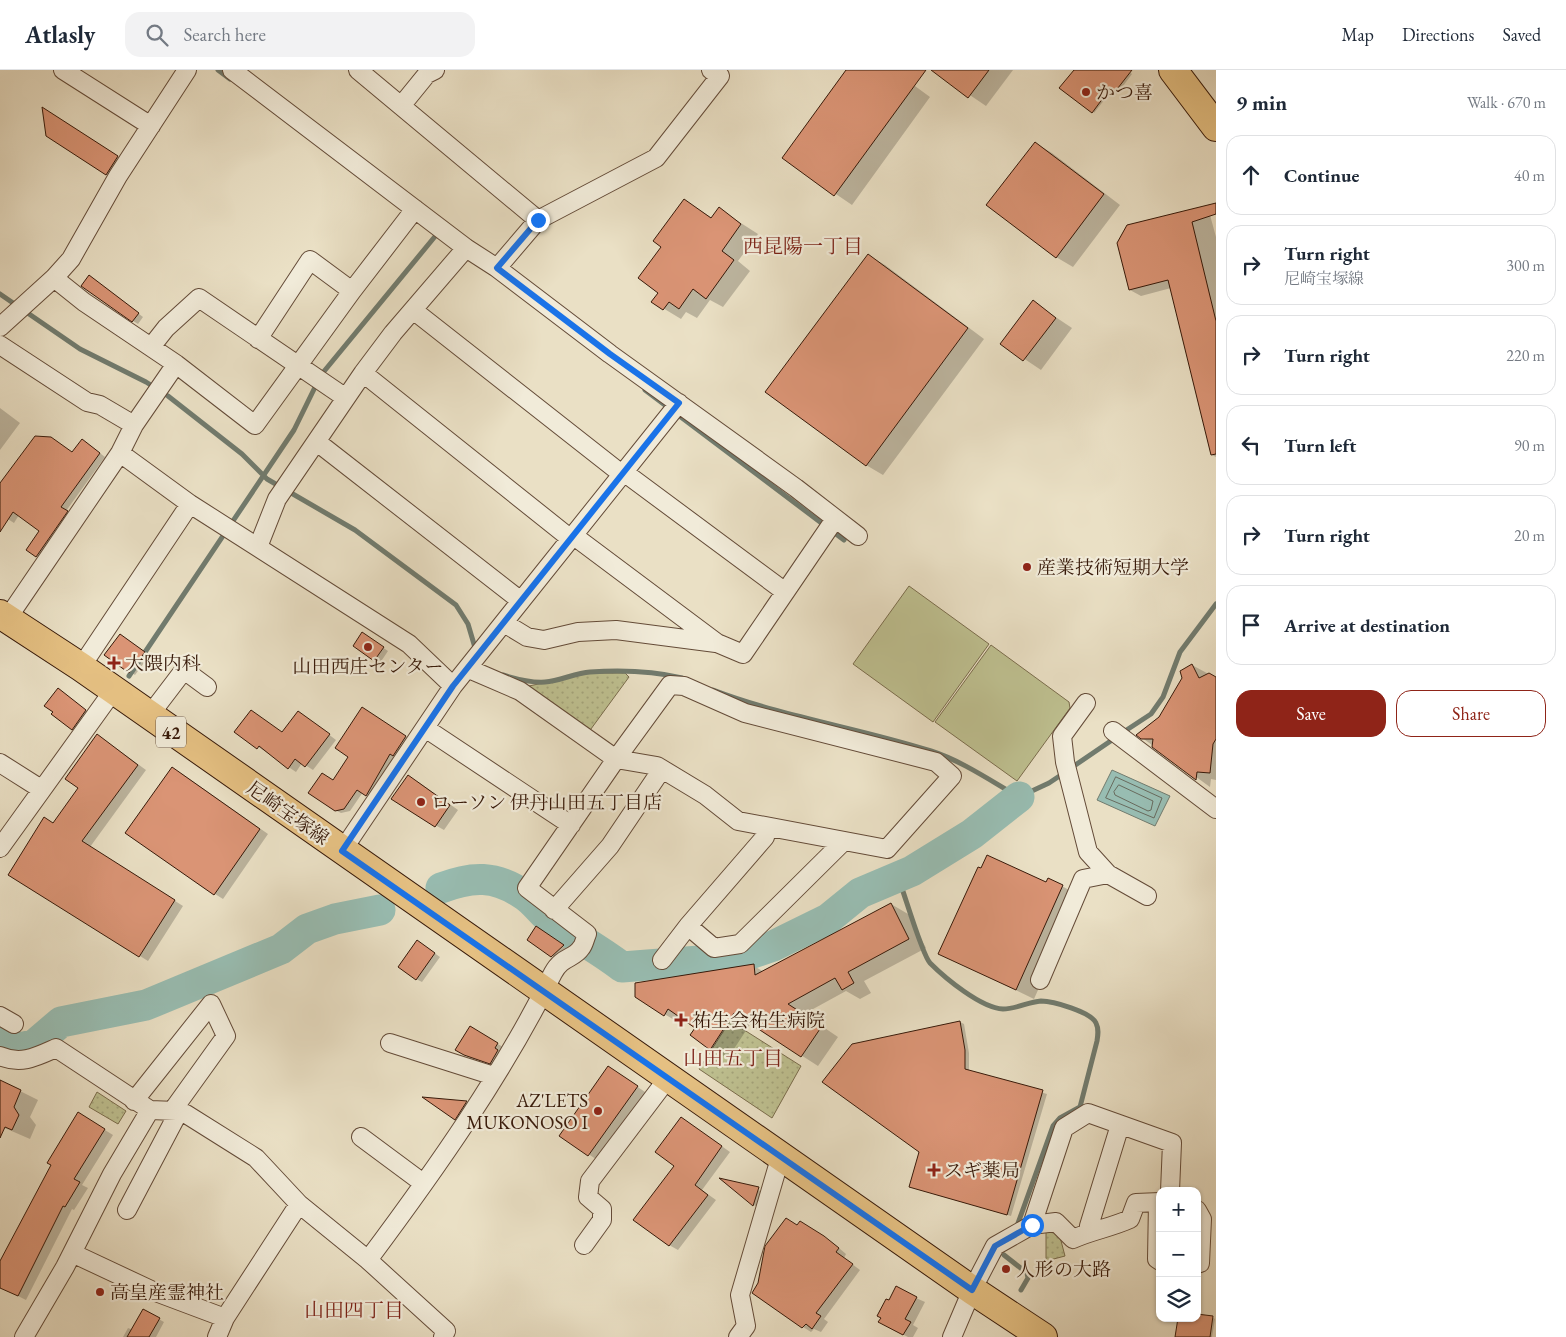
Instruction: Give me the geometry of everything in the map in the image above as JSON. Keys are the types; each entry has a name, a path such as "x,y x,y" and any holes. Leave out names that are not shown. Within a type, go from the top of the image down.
{"main road":[{"path":"1173,70 1216,127"},
{"name":"尼崎宝塚線","path":"3,616 81,667 668,1078 781,1154 972,1290 1043,1337"}],"street":[{"path":"63,70 151,126"},
{"path":"0,327 54,278 71,259 118,176 187,70"},
{"path":"232,70 466,248 497,268 610,354 858,536"},
{"path":"358,70 538,220"},
{"path":"401,106 427,74 435,70"},
{"path":"497,268 538,220 656,158 720,76 711,70"},
{"path":"54,278 84,302 176,364 255,425 352,291 415,209"},
{"path":"258,547 277,499 363,373 466,248"},
{"path":"258,339 310,260 352,291"},
{"path":"151,347 166,328 199,298 346,398"},
{"path":"413,310 624,474 784,591"},
{"path":"0,345 87,402 100,405 134,425"},
{"path":"3,616 120,453 134,425 176,364"},
{"path":"363,373 573,537 717,643 743,654 784,591 835,519"},
{"path":"342,851 453,686 476,660 679,403"},
{"path":"316,442 521,601"},
{"path":"120,453 190,504 409,644 453,686"},
{"path":"81,667 190,504"},
{"path":"504,623 527,637 544,640 578,632 616,630 717,643"},
{"path":"368,1260 423,1183 433,1172 494,1076 545,992 562,960 581,949 587,934 527,888 616,759 670,685 684,686 745,713 936,762 952,776 887,849 738,821 705,795 657,766 616,759 476,660"},
{"path":"149,716 184,670 207,687"},
{"path":"0,848 6,828 41,789 113,691"},
{"path":"1086,703 1062,736 1064,754 1088,852 1108,874 1146,896"},
{"path":"425,728 571,824"},
{"path":"1119,735 1216,809"},
{"path":"0,763 41,789"},
{"path":"554,910 610,846 662,769"},
{"path":"662,960 688,926 765,837 767,827"},
{"path":"688,926 714,948 740,944 844,841"},
{"path":"1040,980 1084,879 1108,874"},
{"path":"127,1199 176,1117 175,1107 226,1034 210,1004 134,1101"},
{"path":"390,1043 494,1076"},
{"path":"0,1056 12,1061 30,1060 56,1048 150,1110 176,1111 217,1132 256,1158 299,1204 368,1260 446,1331 443,1337"},
{"path":"584,1246 602,1220 602,1209 588,1198 590,1181 668,1078"},
{"path":"24,1337 72,1253 112,1174 150,1110"},
{"path":"1032,1225 1064,1128 1088,1114 1172,1143 1164,1187"},
{"path":"1090,1232 1089,1226 1120,1125"},
{"path":"360,1137 423,1183"},
{"path":"738,1337 746,1326 740,1295 781,1154"},
{"path":"952,1337 972,1290 995,1246 1032,1225 1056,1222 1073,1239 1090,1232 1109,1229 1130,1219 1136,1203 1156,1199"},
{"path":"217,1337 225,1318 299,1204"},
{"path":"1201,1216 1201,1240"},
{"path":"72,1253 153,1291 225,1318"}],"green space":[{"path":"909,586 989,644 933,722 853,664"},
{"path":"991,645 1069,702 1070,708 1017,781 935,722"},
{"path":"590,673 625,673 629,677 588,733 519,684 529,686"},
{"path":"730,1021 801,1066 772,1118 699,1069"},
{"path":"97,1092 126,1111 118,1124 89,1107"},
{"path":"1051,1227 1060,1237 1065,1256 1046,1261 1046,1229"}],"water":[{"path":"1112,770 1170,796 1155,826 1097,800"}],"building":[{"path":"846,70 926,70 834,196 782,158"},
{"path":"931,70 989,70 968,98"},
{"name":"かつ喜","path":"1074,70 1132,70 1114,93 1109,90 1092,113 1059,88"},
{"path":"42,107 118,156 106,175 46,136"},
{"path":"1035,142 1104,194 1056,258 986,205"},
{"path":"684,199 711,218 719,207 741,224 722,251 734,260 706,299 693,289 679,309 669,302 663,310 651,302 658,293 638,278 661,247 653,241"},
{"path":"1216,203 1216,214 1192,222 1216,321 1216,454 1211,455 1168,280 1129,290 1117,243 1127,225"},
{"path":"868,254 968,328 866,466 765,392"},
{"path":"89,275 139,313 132,322 81,286"},
{"path":"1033,300 1056,318 1023,361 1000,344"},
{"path":"35,436 51,437 72,452 82,439 100,453 61,507 68,511 36,557 26,550 39,531 13,512 0,532 0,483"},
{"name":"山田西庄センター","path":"362,632 384,647 374,661 353,646"},
{"path":"120,634 145,652 129,673 104,655"},
{"path":"1192,664 1199,678 1209,673 1216,677 1216,739 1213,744 1210,773 1197,772 1196,780 1152,747 1153,739 1141,739 1136,735 1159,717 1182,678 1180,671"},
{"path":"58,688 86,710 72,730 51,714 53,712 44,706"},
{"path":"362,707 406,736 393,756 390,754 366,796 357,790 344,809 335,811 308,793 322,773 333,780 348,757 335,748"},
{"path":"251,710 282,732 298,711 330,734 305,767 295,759 288,769 259,746 257,749 234,732"},
{"path":"97,734 138,765 82,841 175,900 139,957 8,875 44,817 53,823 78,788 65,779"},
{"path":"172,767 260,829 214,895 125,833"},
{"name":"ローソン 伊丹山田五丁目店","path":"408,775 450,805 435,827 391,799"},
{"path":"987,855 1046,882 1048,878 1063,885 1016,990 938,954 978,867 981,868"},
{"path":"891,903 909,939 848,972 854,983 842,990 835,978 788,1004 822,1026 801,1057 734,1013 710,1050 690,1035 695,1028 668,1009 664,1016 635,997 635,983 754,964 755,975"},
{"path":"536,926 564,945 551,957 527,940"},
{"path":"417,940 435,953 416,980 398,967"},
{"path":"960,1021 965,1050 965,1069 1043,1090 1007,1215 909,1187 919,1152 822,1082 852,1044"},
{"path":"470,1026 498,1043 495,1048 498,1050 490,1064 455,1050"},
{"name":"AZ'LETS MUKONOSO Ⅰ","path":"608,1066 638,1086 588,1156 559,1136"},
{"path":"0,1080 21,1090 14,1107 19,1115 12,1130 5,1127 0,1138"},
{"path":"422,1097 467,1101 455,1120"},
{"path":"78,1112 105,1129 74,1179 80,1182 65,1207 63,1206 18,1296 0,1288 0,1261 51,1165 47,1163"},
{"path":"681,1117 722,1146 695,1185 708,1195 669,1246 633,1220 674,1166 655,1152"},
{"path":"719,1178 759,1187 753,1206"},
{"path":"786,1218 797,1225 800,1221 824,1236 839,1248 836,1252 853,1264 816,1313 821,1316 812,1329 806,1324 802,1328 752,1293 758,1283 765,1246"},
{"path":"896,1286 917,1297 905,1319 911,1322 903,1335 878,1322 881,1318 877,1316 886,1299 889,1300"},
{"path":"143,1309 160,1318 149,1337 127,1337"},
{"path":"1201,1314 1213,1316 1210,1337 1175,1337 1177,1322 1201,1322"}],"waterway":[{"path":"218,70 230,79"},
{"path":"129,676 294,430 321,375 437,234"},
{"path":"0,294 80,349 146,382 168,396 242,454 267,479 355,530 456,605 468,624 476,651"},
{"path":"645,390 844,540"},
{"path":"1122,733 1151,714 1163,697 1180,652 1216,604"},
{"path":"503,675 540,682 601,671 648,672 682,678"},
{"path":"713,690 767,708 904,743 943,755 1019,797 1049,783 1064,773"},
{"path":"1071,768 1115,738"},
{"path":"441,888 463,881 483,879 513,888 532,901 552,921 622,967 738,958 773,946 828,919 860,893 912,871 972,834 1019,797"},
{"path":"898,877 927,958 930,963 954,984 984,1004 994,1007 1008,1009 1047,1001 1080,1011 1093,1019 1097,1025 1097,1041 1080,1107 1060,1118 1053,1126 1017,1226"},
{"path":"0,1041 19,1048 34,1045 61,1022 146,1005 281,949 307,929 335,919 380,910"},
{"path":"1004,1255 1027,1273 1028,1278 1021,1290"}],"place":[{"name":"かつ喜","path":"1086,92"},
{"name":"産業技術短期大学","path":"1027,567"},
{"name":"山田西庄センター","path":"368,647"},
{"name":"大隈内科","path":"114,663"},
{"name":"ローソン 伊丹山田五丁目店","path":"421,802"},
{"name":"祐生会祐生病院","path":"681,1020"},
{"name":"AZ'LETS MUKONOSO Ⅰ","path":"598,1111"},
{"name":"スギ薬局","path":"934,1170"},
{"name":"人形の大路","path":"1006,1269"},
{"name":"高皇産霊神社","path":"100,1292"}],"district":[{"name":"西昆陽一丁目","path":"803,246"},
{"name":"山田五丁目","path":"733,1058"},
{"name":"山田四丁目","path":"354,1310"}],"route":[{"path":"538,220 497,268 610,354 679,403 469,669 453,686 342,851 688,1092 781,1154 972,1290 995,1246 1032,1225"}]}
